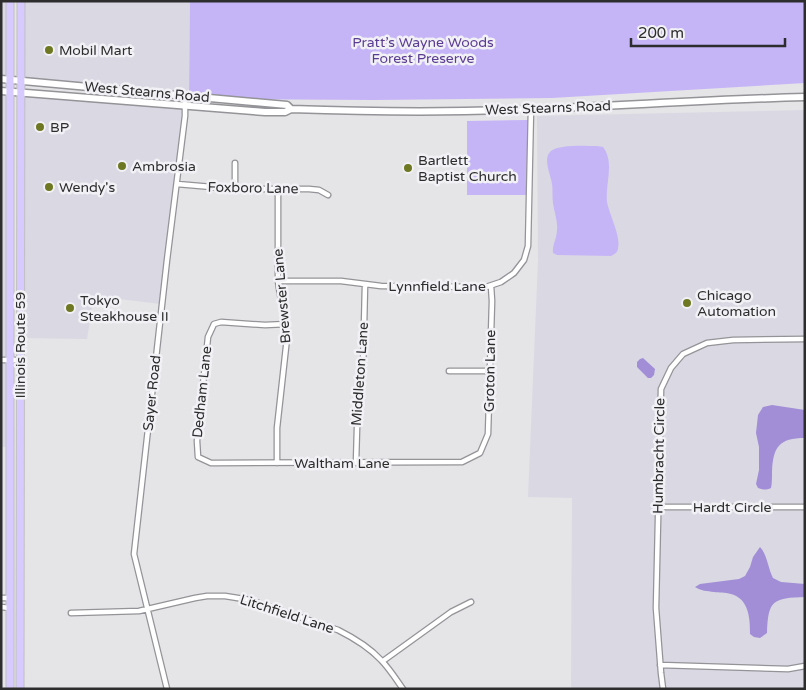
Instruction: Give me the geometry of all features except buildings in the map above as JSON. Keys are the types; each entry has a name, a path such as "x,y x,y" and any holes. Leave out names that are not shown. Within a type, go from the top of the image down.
{"main road":[{"name":"Illinois Route 59","path":"10,1 10,689"},
{"name":"Illinois Route 59","path":"20,689 21,1"},
{"name":"West Stearns Road","path":"1,79 287,105 291,109"},
{"name":"West Stearns Road","path":"1,91 285,112 291,109 408,112 531,109 805,98"}],"street":[{"name":"Sayer Road","path":"167,689 134,554 185,116 185,95"},
{"name":"Lynnfield Lane","path":"278,281 341,281 381,286 473,288 491,286 501,282 514,273 527,251 531,109"},
{"path":"234,189 235,162"},
{"name":"Foxboro Lane","path":"177,184 234,189 309,189 319,190 328,195"},
{"name":"Brewster Lane","path":"277,463 278,428 287,344 286,324 278,281 278,189"},
{"name":"Middleton Lane","path":"356,463 357,428 363,368 365,285"},
{"name":"Groton Lane","path":"480,454 489,430 491,286"},
{"name":"Dedham Lane","path":"203,459 198,457 197,442 208,337 214,324 221,322 265,325 286,324"},
{"name":"Humbracht Circle","path":"663,689 656,610 661,389 670,368 683,354 707,343 733,340 805,339"},
{"path":"1,360 20,360"},
{"path":"449,371 490,372"},
{"name":"Waltham Lane","path":"203,459 216,463 457,462 465,461 480,454"},
{"name":"Hardt Circle","path":"658,507 805,507"},
{"name":"Litchfield Lane","path":"71,613 148,610 208,596 243,598 338,630 357,640 383,661 403,689"},
{"path":"1,598 10,598"},
{"path":"383,661 451,612 471,602"},
{"path":"1,607 10,608"},
{"path":"660,665 788,669 805,666"}],"shaded area":[{"path":"1,1 7,1 7,84 1,83"},
{"path":"22,1 190,1 189,99 22,84"},
{"path":"1,87 8,88 8,358 1,358"},
{"path":"21,90 183,103 161,304 94,296 87,339 21,338"},
{"path":"805,110 805,689 572,689 572,498 528,497 538,261 537,116"},
{"path":"643,358 655,369 654,375 651,378 648,378 637,367 637,362"},
{"path":"1,362 8,362 8,447 1,447"},
{"path":"772,405 805,410 805,438 789,440 779,446 774,456 771,488 763,489 758,488 756,484 759,470 759,447 756,433 758,415 763,407"},
{"path":"760,547 773,578 781,582 805,584 805,597 786,598 774,603 769,614 767,633 760,638 750,634 747,610 742,600 737,596 729,593 704,591 695,587 700,584 739,579 745,576 753,557"}],"green space":[{"name":"Pratt’s Wayne Woods Forest Preserve","path":"190,1 805,1 805,83 552,98 375,100 189,99"},
{"path":"528,120 527,195 467,195 467,121"},
{"path":"560,147 603,147 607,153 609,166 607,202 618,237 617,251 611,256 557,255 553,253 557,227 552,184 547,162 548,154"}],"place":[{"name":"Mobil Mart","path":"49,50"},
{"name":"BP","path":"40,127"},
{"name":"Ambrosia","path":"122,166"},
{"name":"Bartlett Baptist Church","path":"408,168"},
{"name":"Wendy's","path":"49,187"},
{"name":"Chicago Automation","path":"687,303"},
{"name":"Tokyo Steakhouse II","path":"70,308"}]}
